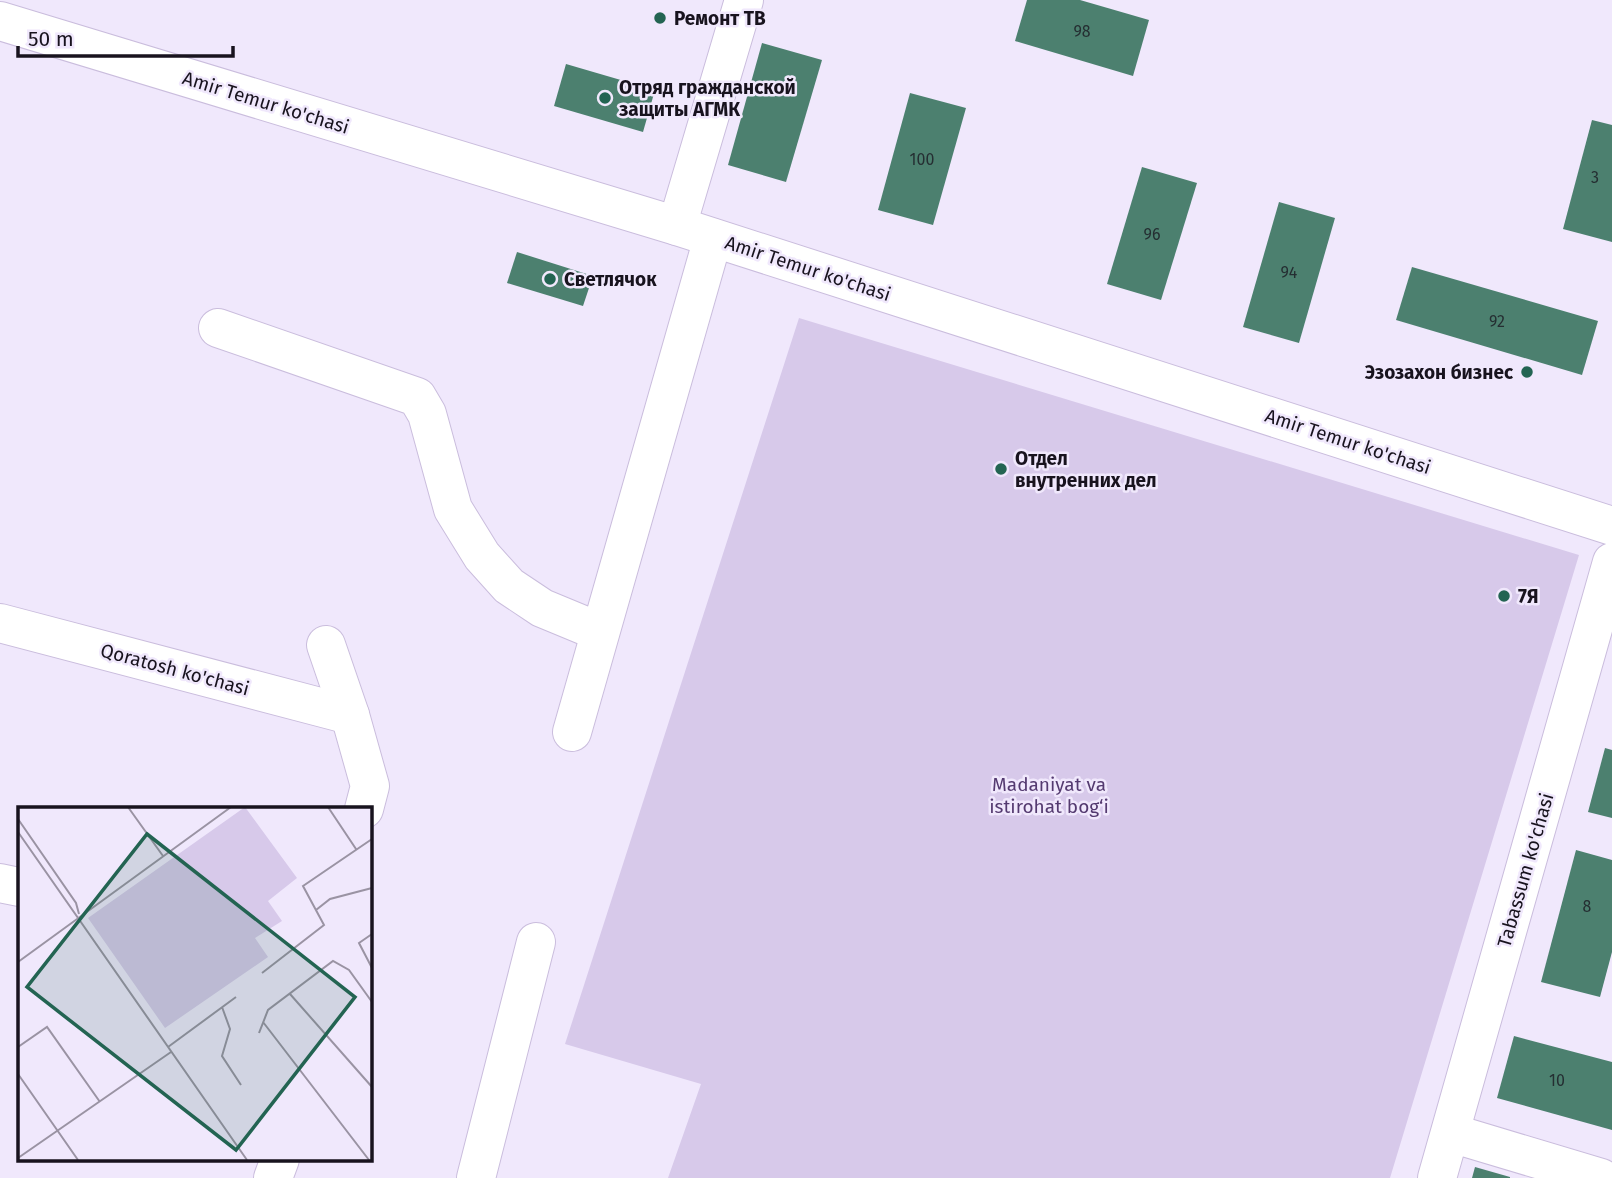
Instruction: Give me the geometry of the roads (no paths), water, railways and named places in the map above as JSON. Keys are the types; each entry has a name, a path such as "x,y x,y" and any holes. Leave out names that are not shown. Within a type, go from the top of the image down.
{"street":[{"path":"677,226 744,0"},
{"name":"Amir Temur ko'chasi","path":"0,21 713,237 1612,526"},
{"path":"572,732 713,237"},
{"path":"218,328 417,397 427,414 453,509 482,556 509,586 542,608 600,632"},
{"name":"Tabassum ko'chasi","path":"1437,1178 1612,562"},
{"name":"Qoratosh ko'chasi","path":"0,623 350,715"},
{"path":"326,645 370,786 365,807"},
{"path":"0,884 18,887"},
{"path":"476,1178 536,942"},
{"path":"1451,1133 1601,1178"},
{"path":"274,1178 280,1160"}],"place":[{"name":"Ремонт ТВ","path":"660,18"},
{"name":"Отряд гражданской защиты АГМК","path":"605,98"},
{"name":"Светлячок","path":"550,279"},
{"name":"Эзозахон бизнес","path":"1527,372"},
{"name":"Отдел внутренних дел","path":"1001,469"},
{"name":"7Я","path":"1504,596"}],"park label":[{"name":"Madaniyat va istirohat bog‘i","path":"1049,795"}]}
